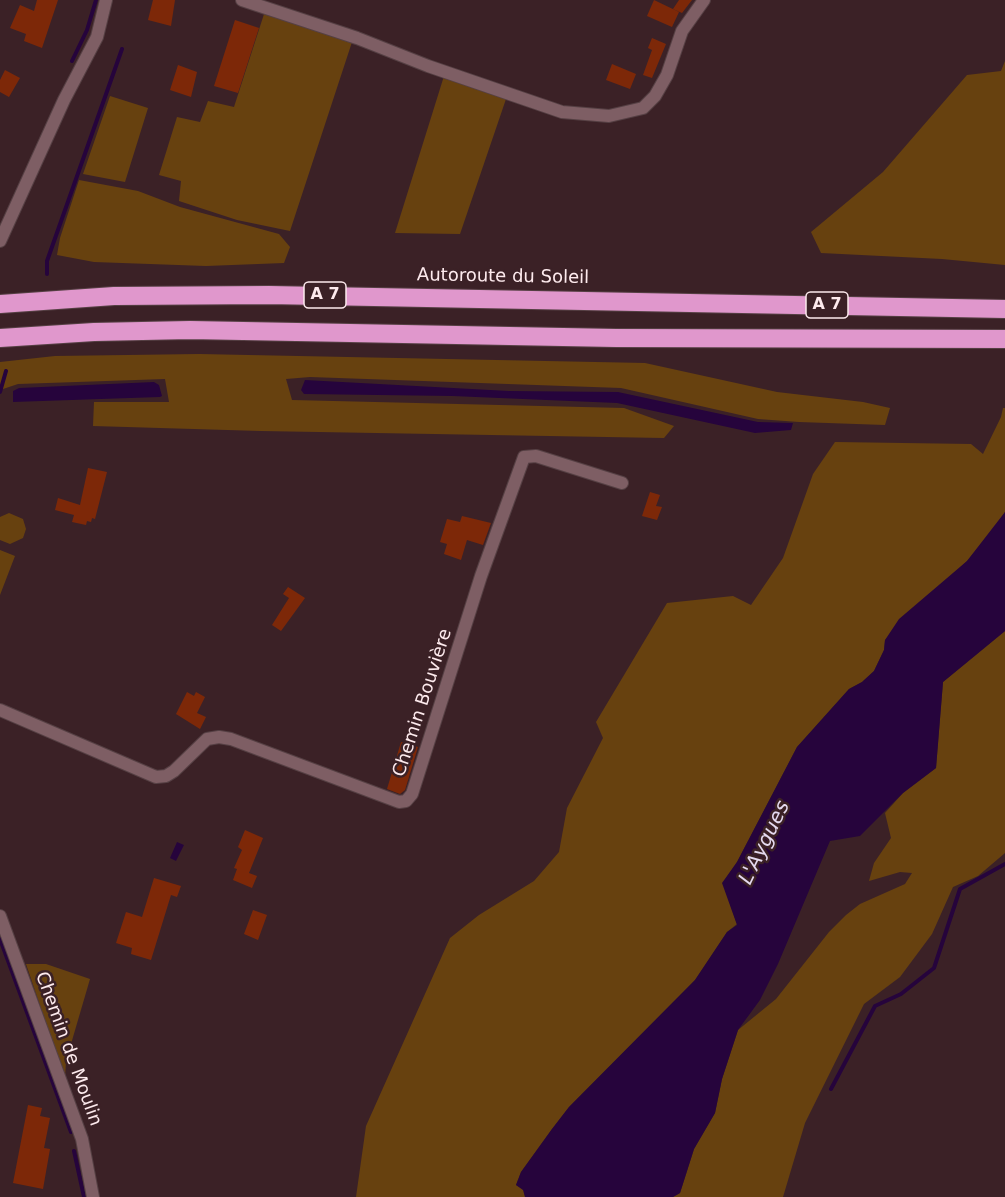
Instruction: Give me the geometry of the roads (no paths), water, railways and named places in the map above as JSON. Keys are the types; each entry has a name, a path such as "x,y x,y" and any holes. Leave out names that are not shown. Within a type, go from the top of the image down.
{"highway":[{"name":"Autoroute du Soleil","path":"0,304 124,296 269,295 1005,309"},
{"name":"A 7","path":"0,338 94,332 190,330 616,339 1005,339"}],"street":[{"path":"0,241 64,100 97,37 106,0"},
{"path":"242,0 357,38 428,66 562,112 609,116 643,108 654,96 667,75 682,31 704,0"},
{"name":"Chemin Bouvière","path":"0,710 156,777 166,776 174,771 207,739 231,738 399,802 406,801 412,794 481,576 524,458 536,456 622,483"},
{"name":"Chemin de Moulin","path":"0,916 81,1139 93,1197"}],"water":[{"path":"305,380 509,391 618,392 758,422 793,423 791,430 755,433 617,403 452,396 304,394 301,390"},
{"path":"154,382 159,385 162,396 160,397 13,402 13,391 19,388"},
{"name":"L'Aygues","path":"1005,512 1005,631 943,682 936,768 903,793 860,836 830,841 778,964 760,1000 738,1030 722,1079 715,1113 694,1149 680,1193 673,1197 525,1197 523,1190 516,1185 521,1172 569,1107 695,980 727,932 737,925 722,883 737,862 797,747 849,689 862,682 874,671 884,650 885,640 899,619 967,561"},
{"path":"177,842 184,845 176,861 170,858"}],"waterway":[{"path":"72,61 87,30 96,0"},
{"path":"47,274 47,261 122,49"},
{"path":"0,392 6,371"},
{"path":"831,1089 875,1006 901,994 934,968 960,889 1005,864"},
{"path":"0,939 71,1132"},
{"path":"74,1151 84,1197"}]}
